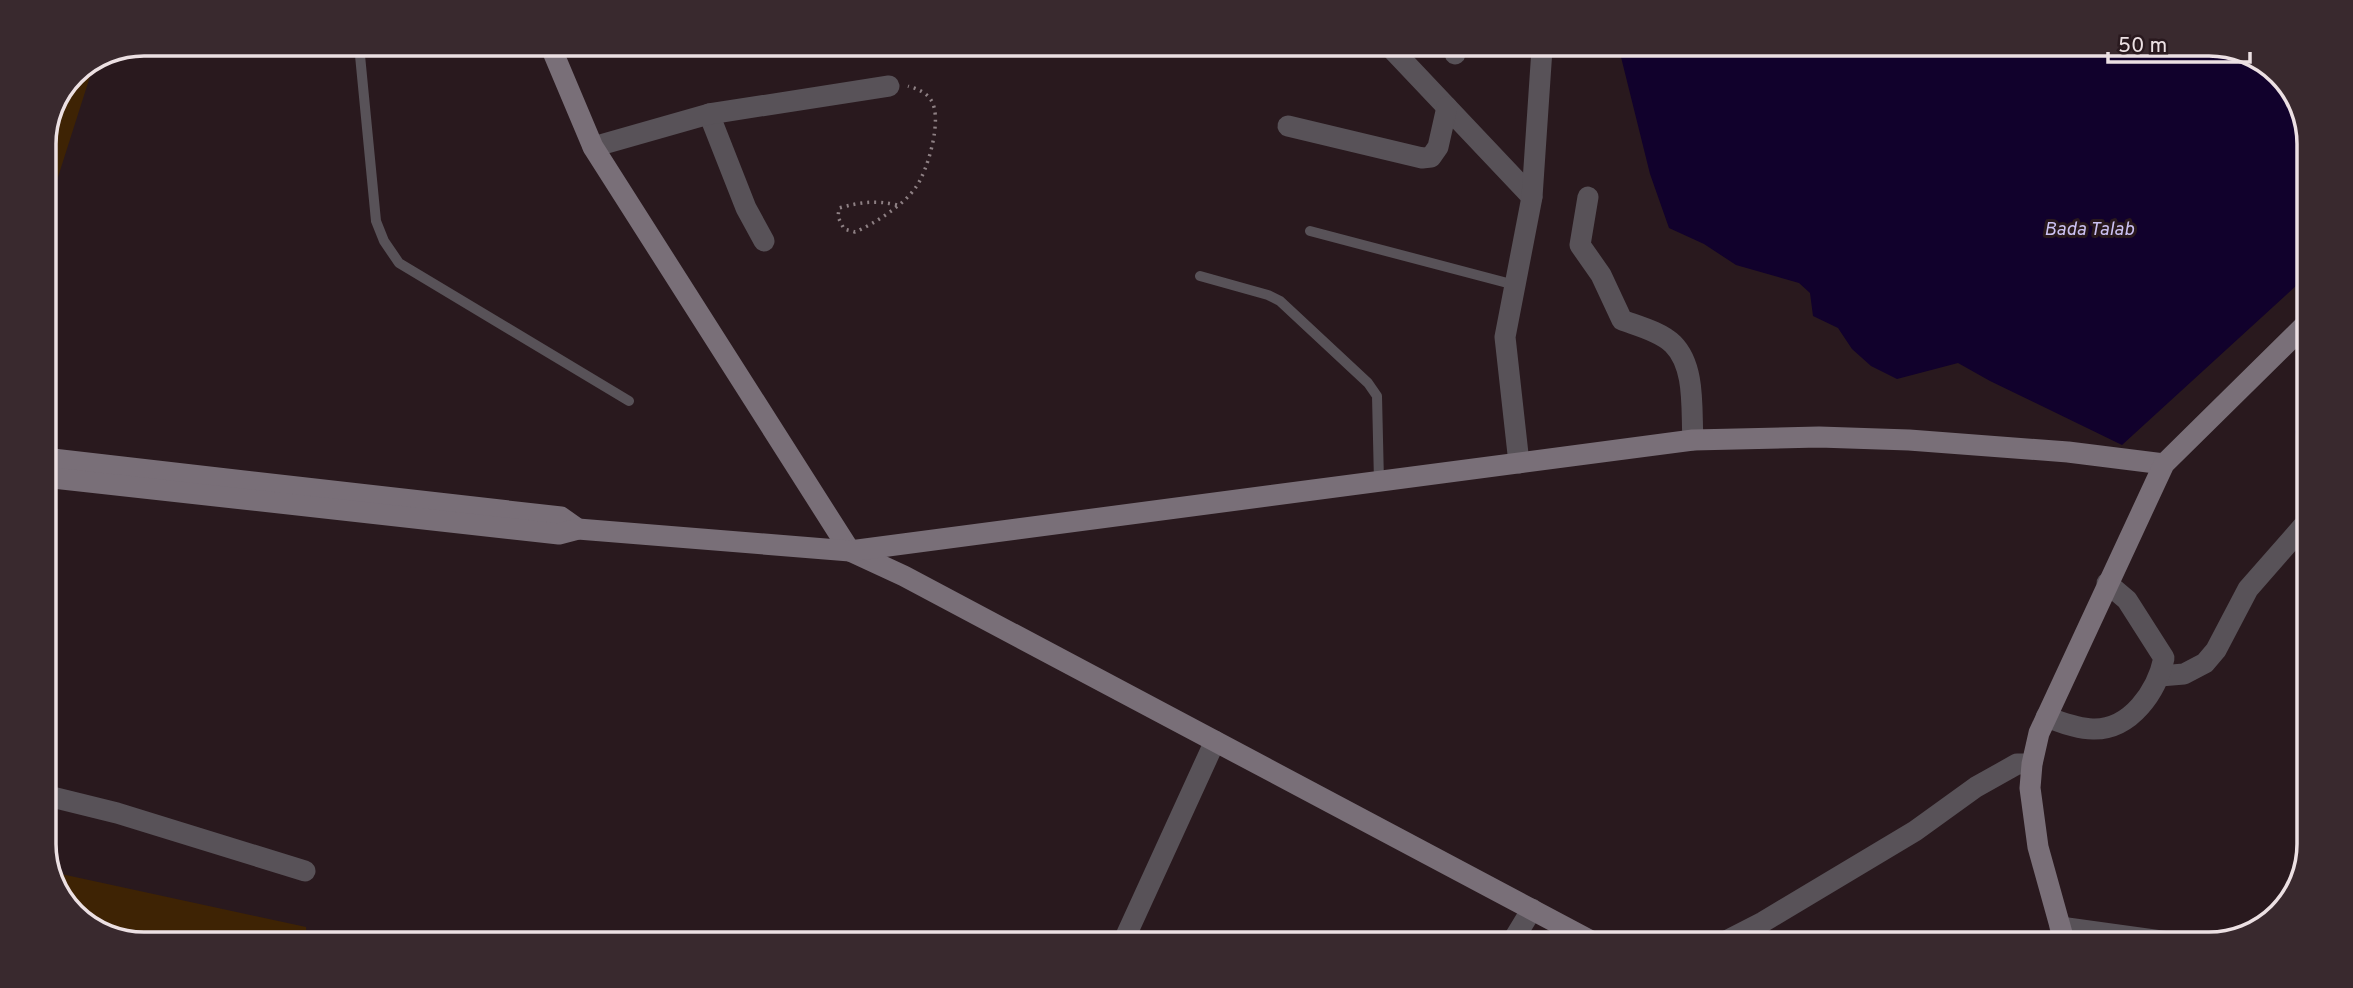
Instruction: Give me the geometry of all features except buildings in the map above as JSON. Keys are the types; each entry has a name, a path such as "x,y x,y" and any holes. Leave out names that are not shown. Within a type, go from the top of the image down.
{"main road":[{"path":"555,56 593,147 850,551 904,576 1575,932"},
{"path":"2062,932 2038,847 2029,789 2032,764 2046,717 2164,464 2297,333"},
{"path":"56,478 559,534 579,529 850,551 1693,440 1819,437 1909,440 2068,452 2164,464"},
{"path":"56,459 561,517 579,529"}],"street":[{"path":"1399,56 1532,197"},
{"path":"1519,463 1505,337 1532,197 1542,56"},
{"path":"593,147 709,114 889,86"},
{"path":"1288,126 1422,158 1431,156 1438,147 1447,107"},
{"path":"709,114 746,208 764,241"},
{"path":"1588,197 1580,245 1601,275 1622,320 1672,343 1685,360 1690,384 1693,440"},
{"path":"2160,676 2184,674 2205,663 2216,650 2248,589 2297,533"},
{"path":"2046,717 2079,728 2104,729 2117,725 2144,703 2160,676 2164,658 2127,600 2108,583"},
{"path":"1128,932 1215,741"},
{"path":"1747,932 1914,831 1976,787 2017,764 2032,764"},
{"path":"56,798 305,871"},
{"path":"1518,932 1532,909"}],"lane":[{"path":"360,56 376,220 384,241 399,262 629,401"},
{"path":"1310,231 1515,285"},
{"path":"1200,276 1280,300 1368,383 1377,396 1379,482"}],"path":[{"path":"889,86 905,85 926,94 935,108 937,122 928,158 916,187 886,216 855,232 844,229 838,217 839,208 851,204 871,201 897,205"}],"shaded area":[{"path":"91,75 56,183 56,138 59,121 74,90"},
{"path":"62,874 306,927 306,932 127,930 110,925 90,914 74,898"}],"water":[{"name":"Bada Talab","path":"1621,56 2226,58 2243,63 2263,74 2282,95 2292,115 2297,138 2297,285 2122,445 1958,363 1897,379 1871,366 1852,349 1838,328 1813,316 1810,293 1799,283 1736,265 1704,244 1669,228 1650,174"}]}
